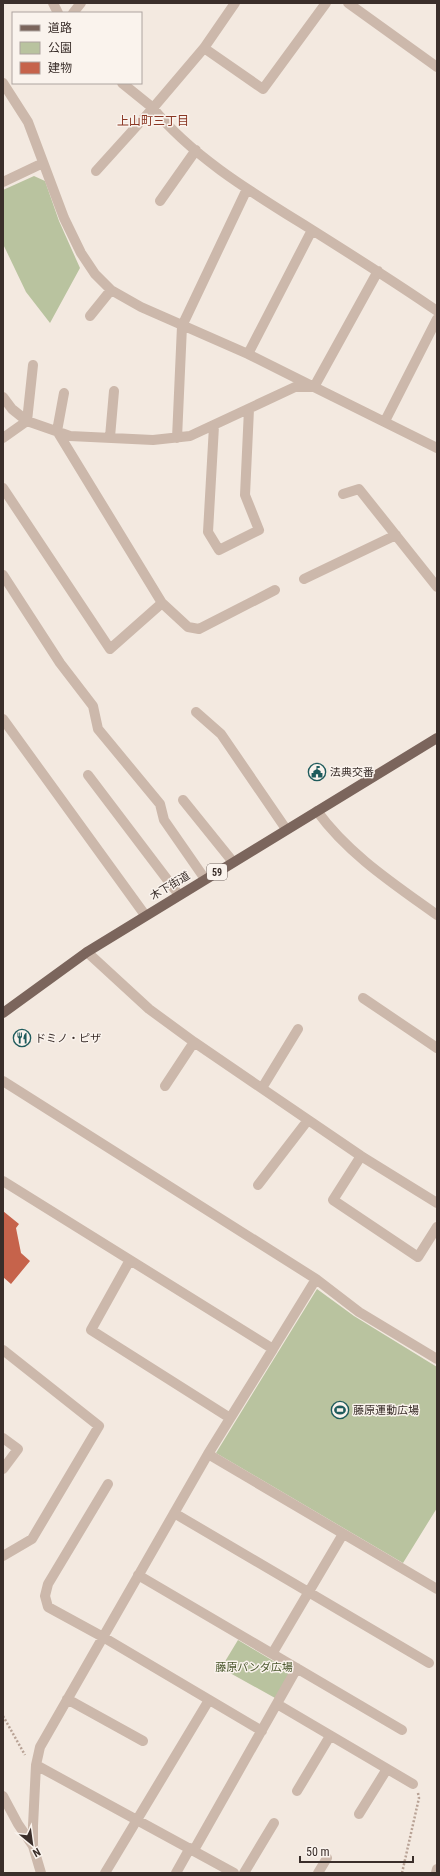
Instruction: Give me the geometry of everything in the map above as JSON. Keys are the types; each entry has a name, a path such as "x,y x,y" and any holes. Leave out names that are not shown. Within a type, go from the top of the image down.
{"main road":[{"name":"木下街道","path":"3,1013 87,952 145,915 437,738"}],"street":[{"path":"53,3 58,12"},
{"path":"74,12 80,3"},
{"path":"96,171 153,108 204,48 235,3"},
{"path":"204,48 263,89 326,3"},
{"path":"348,3 437,67"},
{"path":"3,83 28,122 64,218 81,253 95,274 111,290 141,307 248,354 437,448"},
{"path":"123,84 153,108 196,150 247,189 378,271 437,311"},
{"path":"160,201 196,150"},
{"path":"3,182 43,163"},
{"path":"178,438 182,326 247,189"},
{"path":"248,354 312,230"},
{"path":"314,387 378,271"},
{"path":"90,316 111,290"},
{"path":"385,421 437,319"},
{"path":"3,438 27,421 33,365"},
{"path":"3,397 12,409 27,421 70,436 152,440 190,436 295,387 314,387"},
{"path":"110,437 114,391"},
{"path":"64,393 57,431 162,603 188,627 199,629 275,590"},
{"path":"214,426 208,532 219,550 259,530 244,495 249,409"},
{"path":"3,488 110,649 162,603"},
{"path":"343,494 359,489 437,586"},
{"path":"304,579 396,535"},
{"path":"3,575 60,664 93,706 98,729 160,804 164,820 205,879"},
{"path":"196,712 221,734 286,829"},
{"path":"4,724 145,915"},
{"path":"88,775 179,895"},
{"path":"183,800 233,862"},
{"path":"317,811 328,826 357,855 437,915"},
{"path":"87,952 149,1009 194,1042 361,1156 437,1203"},
{"path":"363,998 437,1048"},
{"path":"262,1088 298,1029"},
{"path":"165,1086 194,1042"},
{"path":"3,1081 316,1279 360,1312 437,1359"},
{"path":"258,1185 308,1120"},
{"path":"361,1156 333,1200 418,1256 437,1228"},
{"path":"3,1181 273,1349"},
{"path":"130,1260 91,1330 230,1418"},
{"path":"33,1846 36,1769 40,1747 208,1454 316,1279"},
{"path":"3,1350 99,1426 32,1540 3,1556"},
{"path":"3,1438 18,1449 3,1469"},
{"path":"208,1454 437,1589"},
{"path":"108,1484 48,1584 45,1596 48,1607 103,1637 262,1731"},
{"path":"174,1513 429,1663"},
{"path":"272,1654 343,1534"},
{"path":"138,1575 402,1730"},
{"path":"176,1873 192,1849 262,1731 297,1668"},
{"path":"67,1699 143,1741"},
{"path":"105,1873 209,1700"},
{"path":"277,1704 413,1784"},
{"path":"297,1791 330,1736"},
{"path":"36,1769 137,1820 234,1873"},
{"path":"359,1814 387,1769"},
{"path":"3,1796 18,1824 33,1846 41,1873"},
{"path":"244,1873 274,1823"},
{"path":"318,1873 327,1858"},
{"path":"436,1873 437,1869"}],"path":[{"path":"3,1716 36,1769"},
{"path":"402,1873 419,1798 418,1791 413,1784"}],"green space":[{"path":"34,176 45,181 59,221 80,268 50,323 26,292 3,244 3,190"},
{"name":"藤原運動広場","path":"317,1289 354,1316 437,1367 437,1508 403,1563 216,1453"},
{"name":"藤原パンダ広場","path":"238,1640 285,1668 289,1675 275,1698 221,1668"}],"building":[{"path":"3,1211 19,1224 16,1228 21,1253 30,1261 11,1284 3,1277"}],"place":[{"name":"法典交番","path":"317,772"},
{"name":"ドミノ・ピザ","path":"22,1038"},
{"name":"藤原運動広場","path":"340,1410"}],"district":[{"name":"上山町三丁目","path":"153,121"}]}
